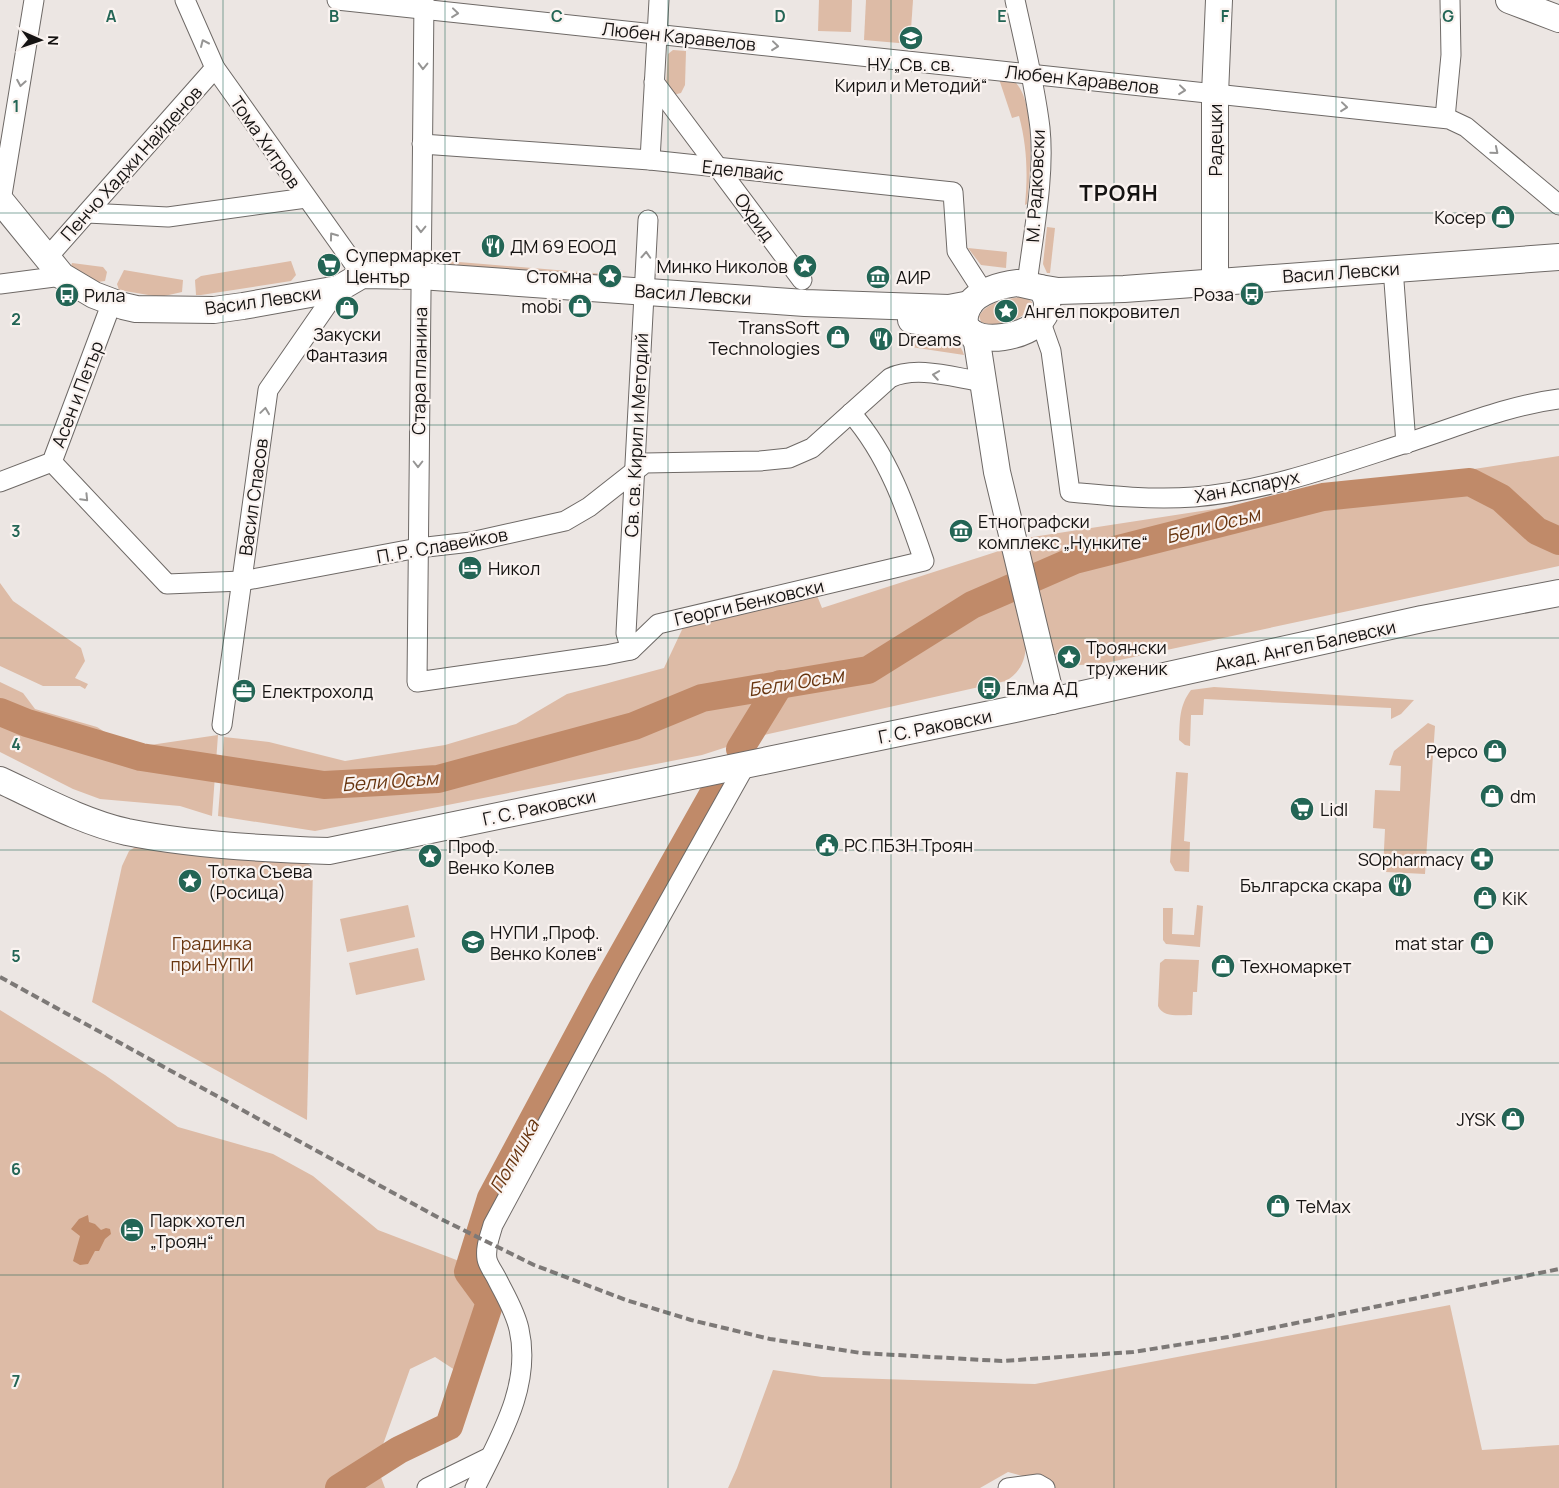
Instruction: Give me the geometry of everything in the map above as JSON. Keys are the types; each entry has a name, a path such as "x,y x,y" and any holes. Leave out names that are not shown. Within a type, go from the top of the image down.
{"street":[{"path":"0,200 34,0"},
{"name":"Тома Хитров","path":"185,0 215,68 362,275"},
{"name":"Любен Каравелов","path":"337,0 424,5 657,34 1445,118 1466,127 1559,205"},
{"path":"650,160 659,0"},
{"name":"М. Радковски","path":"1015,0 1040,128 1040,159 1034,239 1034,286"},
{"name":"Радецки","path":"1215,281 1215,94 1219,0"},
{"path":"1445,118 1451,55 1450,0"},
{"path":"1509,0 1559,18"},
{"name":"Стара планина","path":"424,5 417,682 606,656 631,650"},
{"name":"Пенчо Хаджи Найденов","path":"54,267 87,213 215,68"},
{"name":"Охрид","path":"654,82 719,167 804,291"},
{"name":"Еделвайс","path":"422,144 650,160 953,192 956,250 977,299"},
{"path":"87,213 168,217 306,198"},
{"name":"Васил Левски","path":"0,200 54,267 79,287 112,302 136,309 162,311 214,310 338,289 362,275 420,276 644,290 804,291 949,308 977,299"},
{"name":"Св. св. Кирил и Методий","path":"631,650 626,632 648,220"},
{"name":"Васил Левски","path":"1034,286 1058,291 1124,289 1559,257"},
{"path":"0,284 54,267"},
{"path":"1394,268 1406,444"},
{"path":"971,332 980,337 1007,337 1022,332 1042,317 1046,297 1034,286 1008,284 977,299 965,314 966,324 980,351 997,472 1052,700"},
{"name":"Васил Спасов","path":"222,725 268,390 338,289"},
{"name":"Васил Левски","path":"1042,317 1076,301 1124,289"},
{"name":"Васил Левски","path":"804,291 971,332"},
{"name":"Асен и Петър","path":"0,482 52,462 112,302"},
{"name":"Хан Аспарух","path":"1042,317 1051,351 1070,492 1128,497 1196,497 1260,486 1310,474 1406,444 1478,417 1559,399"},
{"path":"987,411 990,360 998,344 1007,337"},
{"name":"П. Р. Славейков","path":"52,462 167,584 242,581 418,548 471,542 565,521 589,507 645,463 760,461 789,458 812,448 890,378 900,373 915,372 984,382"},
{"name":"Георги Бенковски","path":"631,650 658,624 924,561 896,484 866,430 851,413"},
{"name":"Акад. Ангел Балевски","path":"1052,700 1422,619 1559,593"},
{"name":"Г. С. Раковски","path":"0,780 73,813 126,832 213,843 329,851 1052,700"},
{"path":"474,1488 514,1404 521,1358 518,1327 509,1302 487,1260 488,1243 493,1225 631,969 746,764"},
{"path":"427,1488 490,1457"},
{"path":"1008,1488 1038,1484 1045,1488"}],"green space":[{"path":"819,0 852,0 851,32 818,31"},
{"path":"866,0 913,0 910,44 864,40"},
{"path":"673,50 686,51 685,85 681,93 673,95 666,84 668,54"},
{"path":"999,79 1015,82 1022,92 1027,106 1030,158 1027,204 1025,205 1026,160 1022,127 1019,116 1012,118"},
{"path":"1047,227 1055,228 1050,273 1047,273 1043,264"},
{"path":"968,248 1007,252 1006,268 981,265"},
{"path":"291,261 296,275 291,281 196,295 195,280 201,276"},
{"path":"447,261 617,275 617,277 446,266"},
{"path":"72,263 103,267 107,272 105,281 98,282 71,266"},
{"path":"124,270 183,280 182,292 160,297 119,290 117,284"},
{"path":"1019,297 1027,298 1032,302 1032,308 1022,316 1001,324 981,322 979,316 986,308 1002,300"},
{"path":"912,333 935,335 950,339 961,348 964,355 911,347"},
{"path":"1559,456 1559,566 1101,664 1078,665 1073,652 1054,655 1026,538"},
{"path":"1002,550 1026,645 1021,666 1006,681 764,735 702,755 315,831 218,816 224,737 269,742 345,761 445,745 516,724 567,694 664,668 688,617 814,588 822,608"},
{"path":"0,583 13,601 81,648 85,661 75,678 88,684 85,689 80,686 43,686 0,666"},
{"path":"0,682 23,693 35,709 97,727 130,748 218,735 212,816 180,806 100,799 73,789 0,752"},
{"path":"1214,687 1414,700 1401,714 1391,719 1391,708 1204,699 1203,715 1191,715 1190,746 1185,745 1179,740 1181,714 1187,696 1191,690"},
{"path":"1428,723 1435,726 1425,874 1386,872 1383,870 1385,829 1373,828 1375,790 1400,791 1401,766 1389,765 1394,751"},
{"path":"1176,772 1188,773 1184,841 1190,842 1189,872 1175,871 1170,862"},
{"path":"717,786 722,789 498,1215 482,1205 677,837 711,788"},
{"name":"Градинка при НУПИ","path":"137,846 307,863 313,868 307,1120 92,1002 122,866 129,851"},
{"path":"408,905 415,937 347,952 340,919"},
{"path":"1197,905 1203,906 1200,947 1166,944 1163,940 1163,908 1173,908 1172,934 1194,935"},
{"path":"418,948 425,980 356,995 349,963"},
{"path":"1165,959 1199,960 1197,992 1193,992 1192,1015 1168,1014 1160,1010 1158,1006 1160,963"},
{"path":"0,1010 105,1075 178,1127 273,1154 313,1176 378,1230 480,1269 479,1287 483,1315 461,1374 435,1357 410,1369 376,1464 385,1488 0,1488"},
{"path":"1450,1305 1482,1450 1559,1445 1559,1488 1055,1488 1053,1484 1008,1472 980,1488 728,1488 773,1370 822,1377 1035,1384"}],"shaded area":[{"path":"88,1215 89,1222 95,1224 101,1230 110,1229 111,1234 105,1239 99,1251 95,1251 88,1264 80,1265 73,1261 80,1236 71,1229 79,1219"}],"waterway":[{"name":"Бели Осъм","path":"0,712 27,723 141,757 324,785 438,779 634,726 702,698 868,670 972,605 1075,560 1323,497 1470,482 1501,498 1537,531 1559,541"},
{"name":"Попишка","path":"740,749 780,684"},
{"name":"Попишка","path":"339,1488 399,1450 449,1426 490,1302 468,1272 491,1198 602,991 716,789"}],"railway":[{"path":"0,977 439,1218 534,1265 626,1300 691,1320 770,1339 861,1353 1002,1361 1133,1352 1228,1337 1559,1269"}],"place":[{"name":"НУ „Св. св. Кирил и Методий“","path":"911,38"},
{"name":"Косер","path":"1503,217"},
{"name":"ДМ 69 ЕООД","path":"493,246"},
{"name":"Супермаркет Център","path":"329,265"},
{"name":"Минко Николов","path":"805,266"},
{"name":"Стомна","path":"610,276"},
{"name":"АИР","path":"878,277"},
{"name":"Роза","path":"1252,294"},
{"name":"Рила","path":"67,295"},
{"name":"mobi","path":"580,306"},
{"name":"Закуски Фантазия","path":"347,308"},
{"name":"Ангел покровител","path":"1006,311"},
{"name":"TransSoft Technologies","path":"838,337"},
{"name":"Dreams","path":"881,339"},
{"name":"Етнографски комплекс „Нунките“","path":"961,531"},
{"name":"Никол","path":"470,568"},
{"name":"Троянски труженик","path":"1069,657"},
{"name":"Елма АД","path":"989,688"},
{"name":"Електрохолд","path":"244,691"},
{"name":"Pepco","path":"1495,751"},
{"name":"dm","path":"1492,796"},
{"name":"Lidl","path":"1302,809"},
{"name":"РС ПБЗН Троян","path":"827,845"},
{"name":"Проф. Венко Колев","path":"430,856"},
{"name":"SOpharmacy","path":"1482,859"},
{"name":"Тотка Съева (Росица)","path":"190,881"},
{"name":"Българска скара","path":"1400,885"},
{"name":"KiK","path":"1485,898"},
{"name":"НУПИ „Проф. Венко Колев“","path":"473,942"},
{"name":"mat star","path":"1482,943"},
{"name":"Техномаркет","path":"1223,966"},
{"name":"JYSK","path":"1513,1119"},
{"name":"ТеМах","path":"1278,1206"},
{"name":"Парк хотел „Троян“","path":"132,1230"}],"district":[{"name":"ТРОЯН","path":"1119,193"}]}
